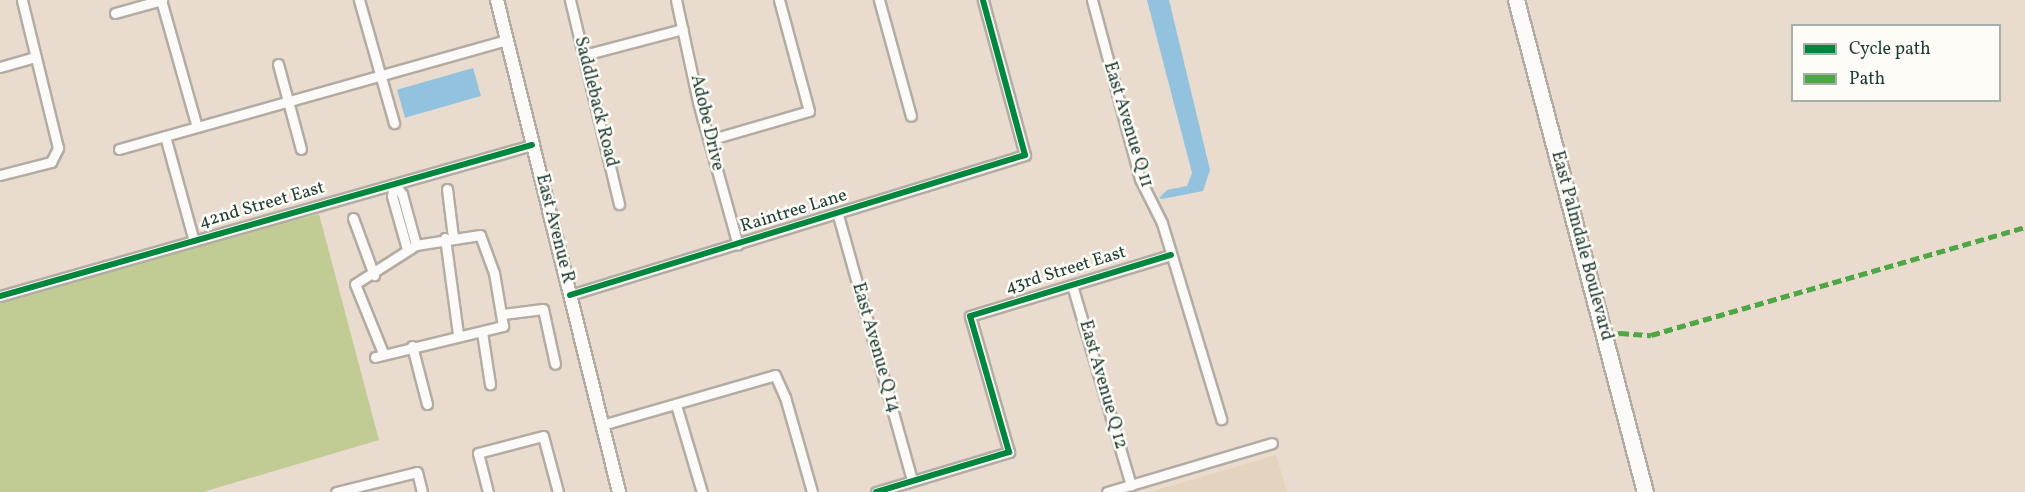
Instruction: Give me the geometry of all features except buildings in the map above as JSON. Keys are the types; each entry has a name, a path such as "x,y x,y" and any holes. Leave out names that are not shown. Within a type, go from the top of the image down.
{"highway":[{"name":"East Palmdale Boulevard","path":"1516,0 1645,492"}],"main road":[{"name":"East Avenue R","path":"497,0 619,492"}],"street":[{"path":"0,175 51,162 58,148 22,0"},
{"path":"115,12 162,0 197,127"},
{"path":"359,0 394,123"},
{"name":"Saddleback Road","path":"570,0 620,204"},
{"name":"Adobe Drive","path":"676,0 709,140 738,245"},
{"path":"709,140 809,111 778,0"},
{"path":"879,0 911,116"},
{"name":"Raintree Lane","path":"570,294 838,215 1025,155 983,0"},
{"name":"East Avenue Q 11","path":"1092,0 1140,179 1162,223 1221,419"},
{"path":"584,55 683,29"},
{"path":"119,149 507,40"},
{"path":"0,67 36,57"},
{"path":"278,64 301,149"},
{"path":"165,136 194,241"},
{"name":"42nd Street East","path":"0,296 532,146"},
{"path":"394,184 402,194 412,247"},
{"path":"447,189 458,334"},
{"name":"East Avenue Q 14","path":"838,215 912,480"},
{"path":"353,218 374,274"},
{"path":"480,235 504,314 503,326 482,332 458,334 379,355 355,284 374,274 412,247 449,238 480,235"},
{"name":"43rd Street East","path":"912,480 1009,452 970,316 1171,255"},
{"name":"East Avenue Q 12","path":"1072,285 1131,485"},
{"path":"504,314 543,309 555,364"},
{"path":"482,332 489,384"},
{"path":"412,346 427,404"},
{"path":"602,425 775,375 783,390 812,492"},
{"path":"676,405 702,492"},
{"path":"488,492 478,453 543,436 558,492"},
{"path":"1107,492 1272,443"},
{"path":"336,492 356,490 417,472 422,492"},
{"path":"876,492 912,480"}],"shaded area":[{"path":"1276,455 1287,492 1150,492"}],"green space":[{"path":"319,214 379,440 203,492 0,492 0,296"}],"water":[{"path":"1147,0 1169,0 1210,170 1203,191 1162,199 1159,198 1167,190 1187,186 1192,173"},
{"path":"473,68 481,96 405,118 397,90"}],"marked path":[{"path":"1605,337 1620,333 1651,335 2025,227"}],"cycle path":[{"path":"570,295 1025,155 983,0"},
{"path":"0,296 532,145"},
{"path":"876,492 1009,452 970,316 1171,255"}]}
